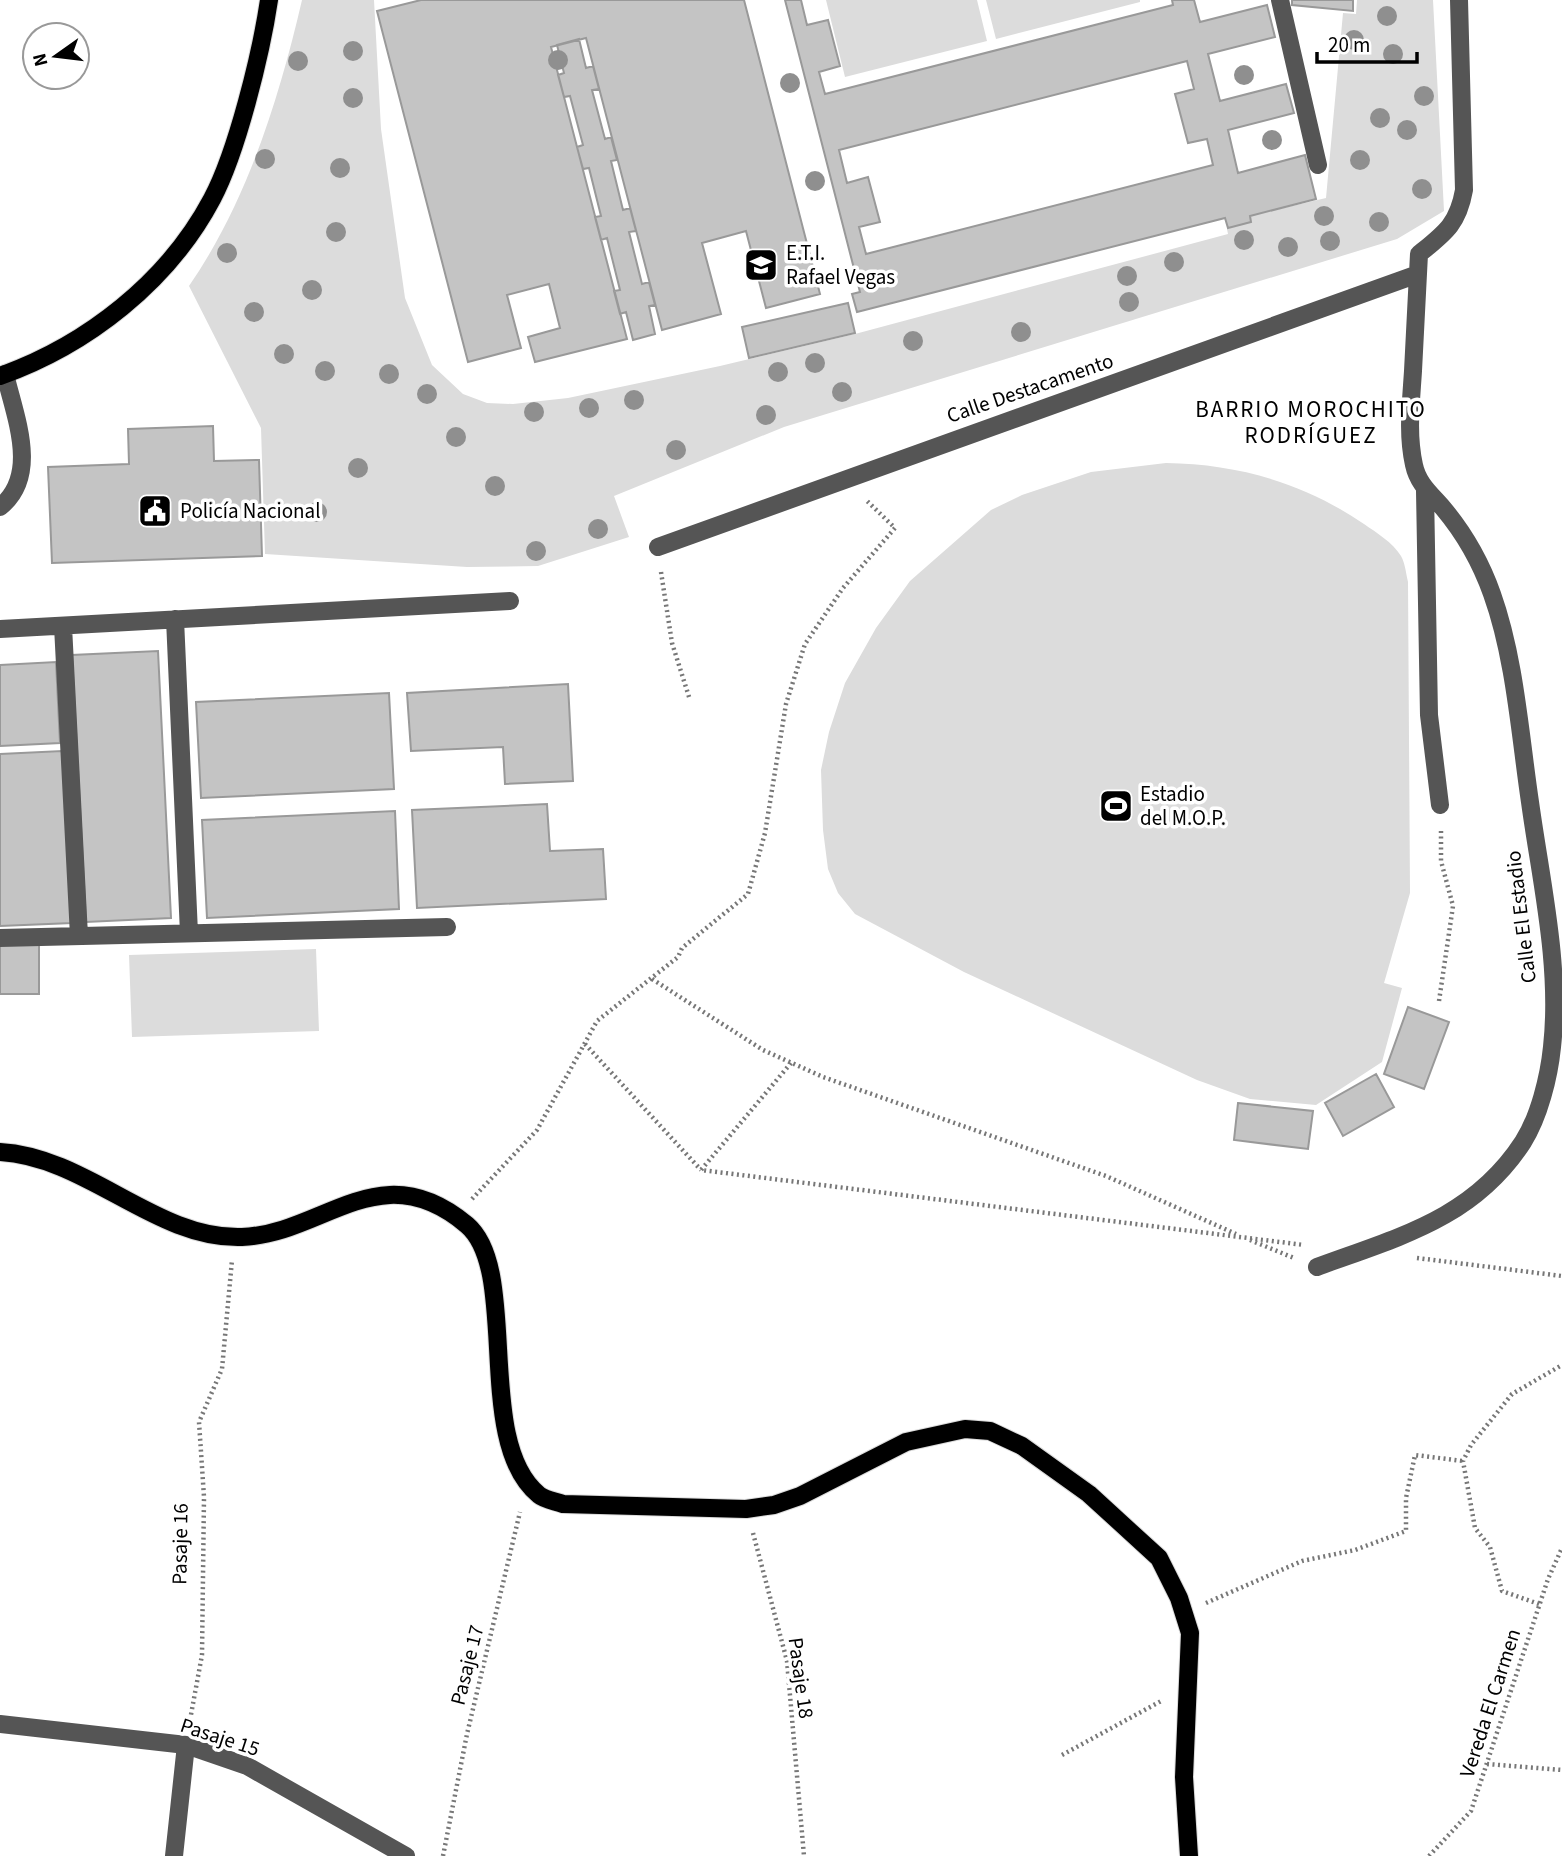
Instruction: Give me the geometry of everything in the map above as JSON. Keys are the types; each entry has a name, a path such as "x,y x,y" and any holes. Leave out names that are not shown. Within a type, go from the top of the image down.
{"main road":[{"path":"3,375 62,347 126,307 175,253 212,199 238,129 269,0"},
{"path":"0,1152 24,1153 61,1166 170,1222 234,1237 279,1230 332,1208 377,1197 399,1195 435,1204 467,1226 481,1243 490,1272 502,1401 514,1457 527,1484 541,1497 563,1504 746,1509 774,1505 800,1496 906,1442 946,1430 990,1431 1022,1446 1089,1494 1159,1558 1184,1612 1191,1633 1184,1777 1189,1856"}],"street":[{"path":"1280,0 1318,164"},
{"name":"Calle El Estadio","path":"1317,1267 1430,1226 1455,1212 1484,1189 1524,1141 1541,1096 1552,1047 1553,968 1548,923 1514,689 1493,598 1479,562 1443,508 1426,491 1414,468 1409,430 1419,254 1443,235 1459,215 1464,190 1459,0"},
{"name":"Calle Destacamento","path":"658,547 843,478 1418,274"},
{"path":"0,508 13,497 24,459 3,375"},
{"path":"1426,491 1429,715 1440,805"},
{"path":"0,629 510,601"},
{"path":"175,619 188,933"},
{"path":"63,626 79,936"},
{"path":"0,938 447,927"},
{"name":"Pasaje 15","path":"0,1724 186,1745 247,1766 406,1856"},
{"path":"174,1856 186,1745"}],"path":[{"path":"454,1217 537,1130 597,1021 652,979 678,957 682,948 748,894 765,833 786,704 805,643 842,589 895,528 843,478"},
{"path":"658,547 664,605 690,700"},
{"path":"1439,1000 1453,906 1441,861 1440,805"},
{"path":"652,979 763,1050 823,1077 1106,1176 1187,1214 1317,1267"},
{"path":"585,1044 701,1170 1312,1246"},
{"path":"701,1170 791,1063"},
{"name":"Pasaje 16","path":"186,1745 202,1655 204,1497 199,1422 222,1369 234,1237"},
{"path":"1409,1258 1562,1276"},
{"path":"1539,1604 1502,1591 1490,1547 1475,1528 1463,1461 1471,1445 1512,1394 1562,1365"},
{"path":"1184,1612 1302,1561 1355,1550 1406,1531 1406,1498 1415,1455 1463,1461"},
{"name":"Pasaje 17","path":"443,1856 467,1734 527,1484"},
{"name":"Pasaje 18","path":"746,1509 787,1661 804,1856"},
{"name":"Vereda El Carmen","path":"1429,1856 1471,1811 1539,1604 1562,1548"},
{"path":"1062,1755 1189,1686"},
{"path":"1487,1764 1562,1770"}],"shaded area":[{"path":"302,0 374,0 381,129 405,298 432,365 463,394 487,403 513,404 568,398 855,334 1228,234 1227,229 1251,222 1250,216 1326,198 1343,13 1356,14 1357,0 1433,0 1444,211 1397,239 784,427 614,496 629,537 538,566 467,567 265,554 261,428 189,286 228,220 259,149 283,75"},
{"path":"826,0 977,0 987,41 845,77"},
{"path":"986,0 1140,0 1140,2 996,39"},
{"name":"Estadio del M.O.P.","path":"1166,463 1219,467 1244,472 1270,478 1318,497 1384,538 1401,556 1405,568 1408,582 1410,893 1384,983 1402,988 1382,1062 1316,1105 1250,1099 1197,1080 964,972 855,914 838,893 828,869 823,830 821,770 829,732 845,683 876,628 910,581 991,510 1022,495 1091,472"},
{"path":"316,949 319,1031 132,1037 129,955"}],"building":[{"path":"421,0 744,0 820,294 766,308 746,231 702,243 721,314 662,330 586,38 551,47 627,339 535,362 528,337 560,328 549,284 507,295 521,348 468,362 377,11"},
{"path":"785,0 801,0 807,25 828,20 840,66 819,72 825,94 1173,5 1172,0 1194,0 1200,22 1267,5 1275,37 1208,54 1220,101 1286,84 1294,113 1228,130 1238,173 1305,155 1316,199 1250,216 1251,222 1228,228 1225,218 857,312 852,294 860,292","holes":["1187,61 1194,89 1175,94 1188,143 1207,139 1213,165 866,254 859,227 880,222 868,177 847,183 839,150"]},
{"path":"1292,0 1353,0 1353,11 1292,5"},
{"path":"579,39 586,68 593,66 599,89 592,90 605,139 611,137 617,160 611,161 623,210 630,208 636,231 629,232 642,284 649,282 655,305 649,306 655,334 633,340 626,312 620,314 614,291 620,290 607,238 601,240 595,217 601,216 589,168 583,169 577,147 583,145 570,96 564,97 558,75 564,73 557,45"},
{"path":"848,303 855,333 749,358 742,327"},
{"name":"Policía Nacional","path":"213,426 214,461 259,460 262,556 52,563 48,467 129,464 128,429"},
{"path":"158,651 171,918 86,922 72,655"},
{"path":"56,662 60,743 0,746 0,665"},
{"path":"568,684 573,781 505,784 503,747 411,751 407,693"},
{"path":"389,693 394,789 201,798 196,702"},
{"path":"62,751 72,923 0,926 0,754"},
{"path":"547,804 550,851 603,849 606,899 417,908 412,810"},
{"path":"395,811 399,909 207,918 202,820"},
{"path":"0,944 39,945 39,994 0,994"},
{"path":"1408,1007 1449,1022 1424,1089 1384,1074"},
{"path":"1376,1074 1394,1107 1343,1136 1325,1103"},
{"path":"1238,1103 1313,1111 1308,1149 1234,1140"}],"place":[{"name":"E.T.I. Rafael Vegas","path":"761,265"},
{"name":"Policía Nacional","path":"155,511"},
{"name":"Estadio del M.O.P.","path":"1116,806"}],"district":[{"name":"BARRIO MOROCHITO RODRÍGUEZ","path":"1311,422"}]}
